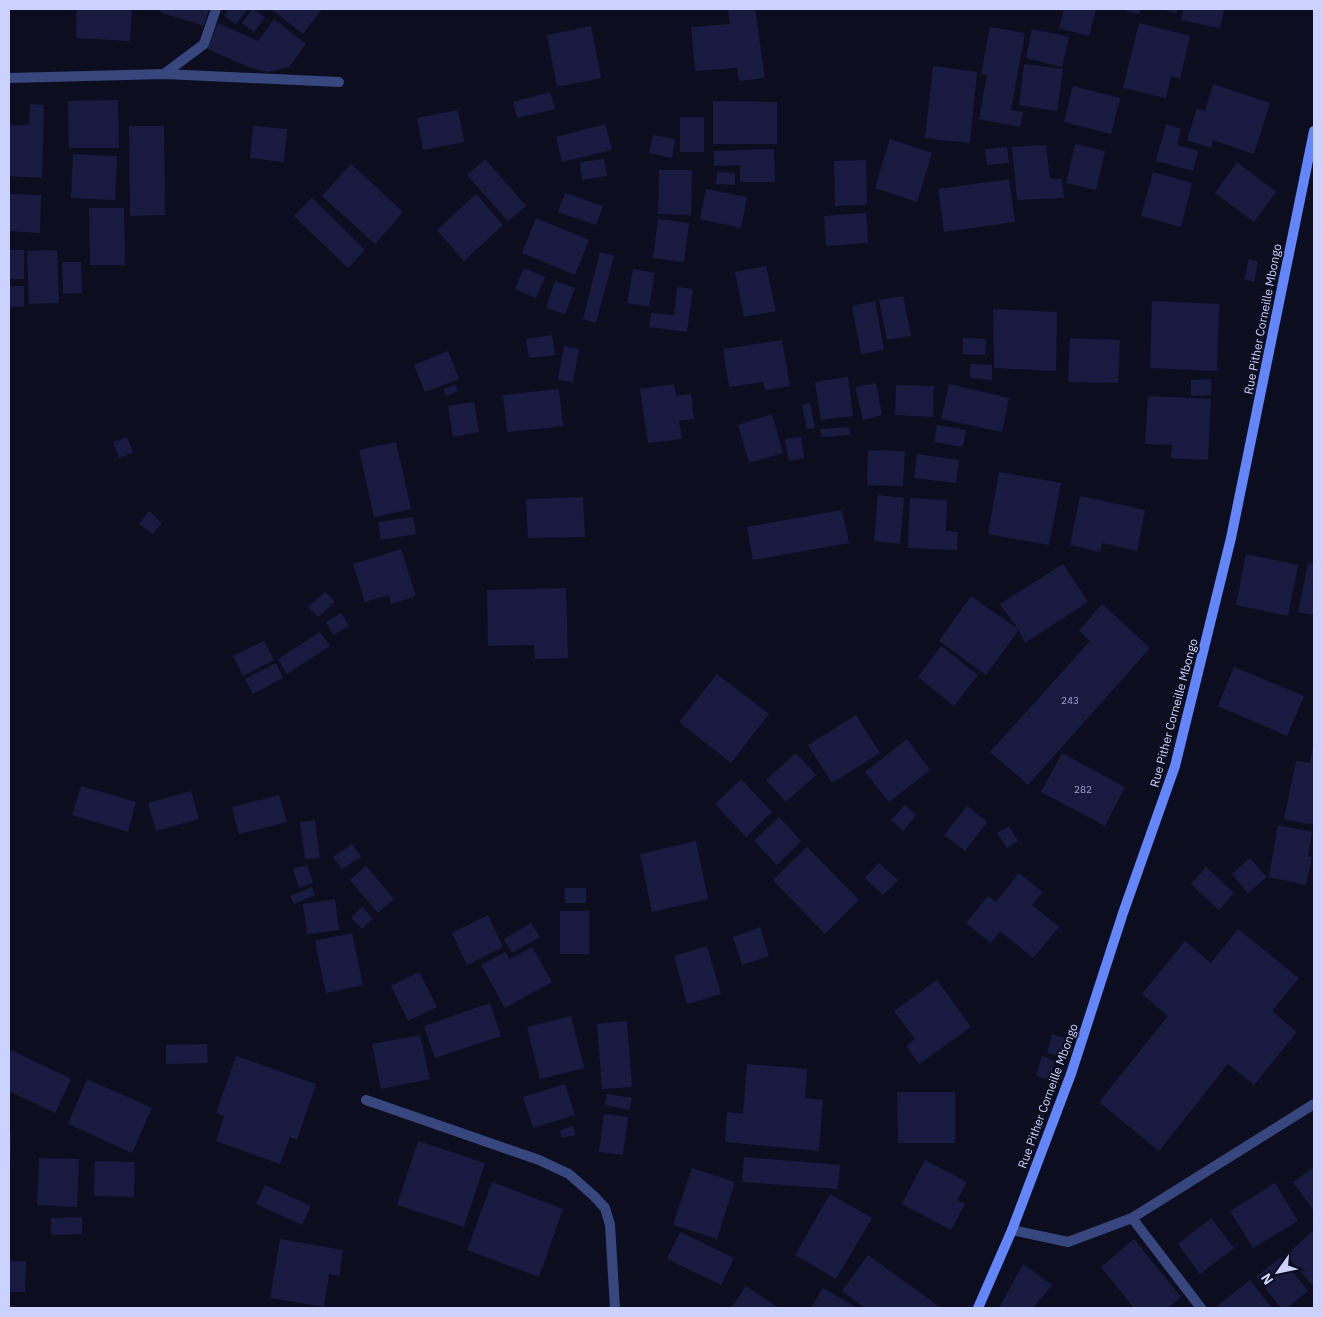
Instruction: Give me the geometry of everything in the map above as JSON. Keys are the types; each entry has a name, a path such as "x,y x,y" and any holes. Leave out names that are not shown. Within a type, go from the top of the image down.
{"street":[{"path":"164,74 204,44 216,9"},
{"path":"9,78 164,74 340,82"},
{"name":"Rue Pither Corneille Mbongo","path":"978,1308 1012,1230 1071,1074 1123,913 1175,766 1232,538 1314,131"},
{"path":"366,1100 540,1160 568,1174 605,1208 610,1226 615,1308"},
{"path":"1012,1230 1068,1242 1132,1218 1314,1104"},
{"path":"1132,1218 1201,1308"}],"building":[{"path":"77,9 132,9 130,41 76,38"},
{"path":"161,9 209,9 204,26 160,12"},
{"path":"229,9 248,9 236,24 224,16"},
{"path":"252,9 265,17 254,32 242,23"},
{"path":"271,9 322,9 303,34"},
{"path":"728,9 755,9 765,78 739,81 737,68 695,71 691,27 730,24"},
{"path":"1064,9 1096,9 1089,36 1059,28"},
{"path":"1120,9 1141,9 1139,14"},
{"path":"1160,9 1177,9 1176,13"},
{"path":"1183,9 1224,9 1220,28 1181,20"},
{"path":"274,19 306,44 289,67 268,72 251,68 207,49 218,23 258,41"},
{"path":"1139,23 1190,36 1180,79 1171,76 1166,98 1123,88"},
{"path":"591,26 601,78 557,87 547,35"},
{"path":"990,27 1025,33 1011,110 1023,112 1020,127 979,119 987,75 981,74"},
{"path":"1032,29 1069,37 1062,67 1026,58"},
{"path":"1024,64 1063,69 1057,111 1019,105"},
{"path":"933,66 977,72 970,143 925,138"},
{"path":"1213,84 1270,103 1254,154 1213,140 1211,148 1187,140 1197,108 1205,111"},
{"path":"1073,86 1120,98 1111,134 1064,122"},
{"path":"550,92 555,109 517,118 513,102"},
{"path":"118,100 119,148 69,148 68,101"},
{"path":"713,101 777,102 777,144 713,144"},
{"path":"30,104 44,105 42,178 9,176 9,125 29,125"},
{"path":"458,110 464,142 423,150 417,118"},
{"path":"680,117 704,117 704,152 680,152"},
{"path":"605,124 612,150 562,162 556,137"},
{"path":"1166,124 1181,129 1177,145 1198,151 1193,171 1156,161"},
{"path":"129,126 164,126 165,215 130,216"},
{"path":"253,126 287,129 284,162 250,158"},
{"path":"653,135 675,139 672,158 649,153"},
{"path":"890,139 932,153 917,202 875,188"},
{"path":"1075,144 1105,151 1096,190 1066,183"},
{"path":"1046,145 1050,179 1062,179 1064,198 1017,200 1012,147"},
{"path":"1007,147 1009,163 987,165 985,149"},
{"path":"774,149 775,182 740,182 740,165 714,166 714,151"},
{"path":"73,154 117,156 115,200 71,198"},
{"path":"485,159 526,206 508,221 467,175"},
{"path":"604,159 607,176 582,180 580,162"},
{"path":"866,160 867,205 835,206 834,161"},
{"path":"1237,162 1276,192 1254,222 1215,193"},
{"path":"351,164 403,212 375,244 322,196"},
{"path":"659,170 692,170 691,215 658,214"},
{"path":"717,172 735,173 735,185 716,184"},
{"path":"1153,172 1192,183 1181,227 1141,216"},
{"path":"1009,179 1015,222 944,232 938,189"},
{"path":"706,189 747,197 741,228 700,219"},
{"path":"565,193 603,206 596,225 558,212"},
{"path":"9,194 41,195 40,233 9,231"},
{"path":"476,194 503,225 464,261 437,230"},
{"path":"312,198 365,250 348,268 294,216"},
{"path":"89,208 124,208 125,265 90,265"},
{"path":"866,213 868,243 826,246 824,216"},
{"path":"536,218 589,240 575,275 522,253"},
{"path":"658,219 689,223 684,262 653,258"},
{"path":"9,250 24,250 24,279 9,279"},
{"path":"57,250 59,303 29,304 27,251"},
{"path":"600,252 614,256 596,323 583,319"},
{"path":"1249,259 1258,262 1254,282 1244,279"},
{"path":"62,262 81,262 82,293 63,294"},
{"path":"766,266 776,311 744,317 735,272"},
{"path":"524,268 545,277 536,298 515,289"},
{"path":"633,269 655,273 649,307 627,303"},
{"path":"555,281 575,288 565,314 546,308"},
{"path":"9,286 24,286 24,307 9,307"},
{"path":"677,287 693,289 687,332 649,327 651,313 674,315"},
{"path":"903,296 911,336 887,340 879,300"},
{"path":"875,301 884,350 861,354 852,306"},
{"path":"1152,301 1219,304 1217,371 1150,368"},
{"path":"993,309 1057,312 1056,371 994,368"},
{"path":"552,335 555,355 529,358 526,339"},
{"path":"963,338 986,339 985,355 962,354"},
{"path":"1070,338 1120,340 1118,383 1068,382"},
{"path":"782,340 790,386 765,390 763,382 729,387 723,349"},
{"path":"564,346 579,349 573,382 558,380"},
{"path":"448,351 459,379 425,392 414,365"},
{"path":"970,364 992,365 992,380 970,378"},
{"path":"848,377 853,416 821,420 815,382"},
{"path":"1211,379 1211,395 1191,396 1191,380"},
{"path":"876,383 882,415 863,420 855,387"},
{"path":"674,384 676,396 691,394 694,419 679,421 682,439 648,443 640,389"},
{"path":"949,384 1009,398 1002,432 941,419"},
{"path":"455,385 458,391 446,396 443,389"},
{"path":"896,385 934,386 933,417 895,415"},
{"path":"559,389 563,426 507,432 503,395"},
{"path":"1148,396 1211,399 1208,460 1171,458 1172,445 1145,444"},
{"path":"474,402 479,432 453,437 448,406"},
{"path":"810,403 815,428 807,429 802,405"},
{"path":"772,414 783,453 749,463 738,425"},
{"path":"937,425 966,430 963,447 934,442"},
{"path":"849,427 850,435 821,437 820,429"},
{"path":"127,437 133,453 119,458 113,442"},
{"path":"801,437 804,458 789,461 785,439"},
{"path":"396,442 411,509 374,517 359,450"},
{"path":"868,450 905,451 903,486 867,485"},
{"path":"917,454 959,460 956,483 914,478"},
{"path":"999,472 1061,483 1049,545 988,534"},
{"path":"878,495 904,498 900,544 874,541"},
{"path":"1080,496 1145,510 1137,551 1102,543 1100,552 1070,545"},
{"path":"583,497 585,537 528,538 526,499"},
{"path":"910,498 947,500 946,531 958,532 957,550 908,548"},
{"path":"842,510 849,543 753,560 747,527"},
{"path":"149,511 162,523 153,534 139,524"},
{"path":"413,517 416,534 381,540 378,522"},
{"path":"401,549 416,596 391,604 389,595 365,602 353,564"},
{"path":"1246,554 1298,565 1288,616 1236,605"},
{"path":"1308,563 1314,564 1314,615 1298,612"},
{"path":"1063,564 1088,602 1025,643 1019,630 1000,604"},
{"path":"566,588 568,658 535,659 534,645 488,646 487,590"},
{"path":"325,592 335,602 318,617 308,607"},
{"path":"971,596 1019,630 986,675 939,641"},
{"path":"1102,604 1150,648 1028,785 990,752 1090,641 1079,631"},
{"path":"341,613 349,626 333,635 326,622"},
{"path":"320,632 330,646 287,674 278,659"},
{"path":"264,641 274,660 243,676 233,656"},
{"path":"941,646 978,675 954,706 918,677"},
{"path":"276,663 283,678 253,694 245,679"},
{"path":"1234,667 1304,696 1287,736 1218,706"},
{"path":"717,674 769,714 731,763 679,722"},
{"path":"856,715 880,753 832,783 808,745"},
{"path":"907,739 930,770 889,802 865,772"},
{"path":"1313,745 1314,825 1284,819 1296,761 1310,763"},
{"path":"796,753 816,775 786,802 766,780"},
{"path":"1062,753 1125,787 1105,826 1041,792"},
{"path":"741,779 772,812 746,837 715,804"},
{"path":"81,786 136,802 128,832 72,815"},
{"path":"191,791 199,819 156,831 148,803"},
{"path":"279,795 287,822 239,834 232,807"},
{"path":"905,805 916,815 903,831 891,820"},
{"path":"967,806 987,822 965,851 944,835"},
{"path":"779,817 801,841 777,865 754,841"},
{"path":"315,820 320,858 305,859 300,822"},
{"path":"1278,825 1312,832 1308,856 1312,857 1306,885 1269,877"},
{"path":"1009,826 1018,841 1007,848 997,833"},
{"path":"696,841 708,899 652,912 640,854"},
{"path":"352,844 361,857 342,869 333,857"},
{"path":"807,847 859,900 825,934 773,880"},
{"path":"1250,858 1267,877 1248,893 1232,874"},
{"path":"879,863 898,880 883,895 865,878"},
{"path":"307,865 313,883 299,888 293,869"},
{"path":"366,866 394,899 378,913 350,880"},
{"path":"1206,867 1234,893 1219,910 1191,884"},
{"path":"1019,873 1043,892 1032,905 1059,927 1033,958 1000,931 991,943 966,923 988,896 996,902"},
{"path":"312,887 315,895 294,904 290,896"},
{"path":"565,888 586,888 586,903 565,903"},
{"path":"335,899 339,930 307,934 303,904"},
{"path":"362,907 373,918 362,929 351,918"},
{"path":"560,911 589,911 589,954 560,954"},
{"path":"488,915 503,947 467,965 452,933"},
{"path":"531,923 540,937 512,953 504,939"},
{"path":"760,927 769,956 742,965 733,937"},
{"path":"1238,929 1299,978 1272,1011 1297,1032 1254,1085 1228,1064 1159,1151 1099,1102 1168,1016 1142,994 1185,941 1211,963"},
{"path":"352,933 363,985 326,993 315,941"},
{"path":"707,946 721,994 687,1004 674,956"},
{"path":"532,947 552,982 505,1008 481,965 505,952 510,959"},
{"path":"419,972 437,1007 408,1021 391,986"},
{"path":"937,980 971,1027 919,1064 906,1046 915,1039 894,1011"},
{"path":"490,1003 501,1036 435,1058 424,1026"},
{"path":"571,1016 584,1068 540,1079 527,1027"},
{"path":"627,1021 632,1087 602,1089 597,1024"},
{"path":"1052,1034 1068,1039 1063,1057 1047,1053"},
{"path":"420,1035 430,1079 381,1089 372,1044"},
{"path":"207,1044 208,1063 166,1064 166,1045"},
{"path":"11,1050 71,1079 55,1113 9,1091 9,1055"},
{"path":"236,1056 316,1084 297,1140 290,1137 280,1164 216,1141 224,1116 216,1113"},
{"path":"1042,1056 1055,1061 1049,1080 1036,1076"},
{"path":"747,1064 807,1069 805,1098 823,1100 819,1151 725,1142 727,1112 743,1114"},
{"path":"87,1079 152,1108 132,1153 68,1124"},
{"path":"565,1084 575,1115 533,1128 523,1097"},
{"path":"897,1092 955,1092 955,1143 898,1143"},
{"path":"607,1094 632,1098 629,1110 605,1105"},
{"path":"604,1114 628,1117 623,1155 599,1152"},
{"path":"573,1126 575,1135 562,1138 560,1130"},
{"path":"9,1133 11,1133 10,1166 9,1166"},
{"path":"418,1141 485,1163 464,1227 397,1205"},
{"path":"744,1157 840,1165 838,1189 742,1182"},
{"path":"39,1158 79,1159 77,1207 37,1205"},
{"path":"925,1160 967,1182 957,1200 965,1204 951,1230 902,1204"},
{"path":"95,1161 135,1162 134,1197 94,1196"},
{"path":"1314,1167 1314,1211 1293,1182"},
{"path":"692,1168 735,1182 717,1239 673,1225"},
{"path":"492,1182 563,1209 539,1277 467,1250"},
{"path":"1275,1183 1298,1221 1253,1248 1230,1211"},
{"path":"265,1185 311,1206 302,1225 256,1204"},
{"path":"830,1194 872,1218 836,1279 795,1255"},
{"path":"82,1217 82,1234 51,1235 51,1218"},
{"path":"1211,1218 1234,1248 1200,1274 1178,1244"},
{"path":"1314,1230 1314,1287 1286,1255"},
{"path":"680,1232 734,1258 721,1285 667,1259"},
{"path":"280,1239 343,1250 339,1276 329,1274 324,1307 270,1298"},
{"path":"1134,1239 1181,1297 1168,1308 1134,1308 1101,1267"},
{"path":"868,1255 941,1308 865,1308 842,1291"},
{"path":"1281,1257 1308,1291 1287,1308 1281,1308 1256,1277"},
{"path":"9,1261 26,1261 25,1292 9,1292"},
{"path":"1023,1264 1052,1285 1033,1308 999,1308"},
{"path":"1250,1280 1272,1308 1215,1308"},
{"path":"746,1286 779,1308 731,1308"},
{"path":"823,1288 857,1308 811,1308"}]}
